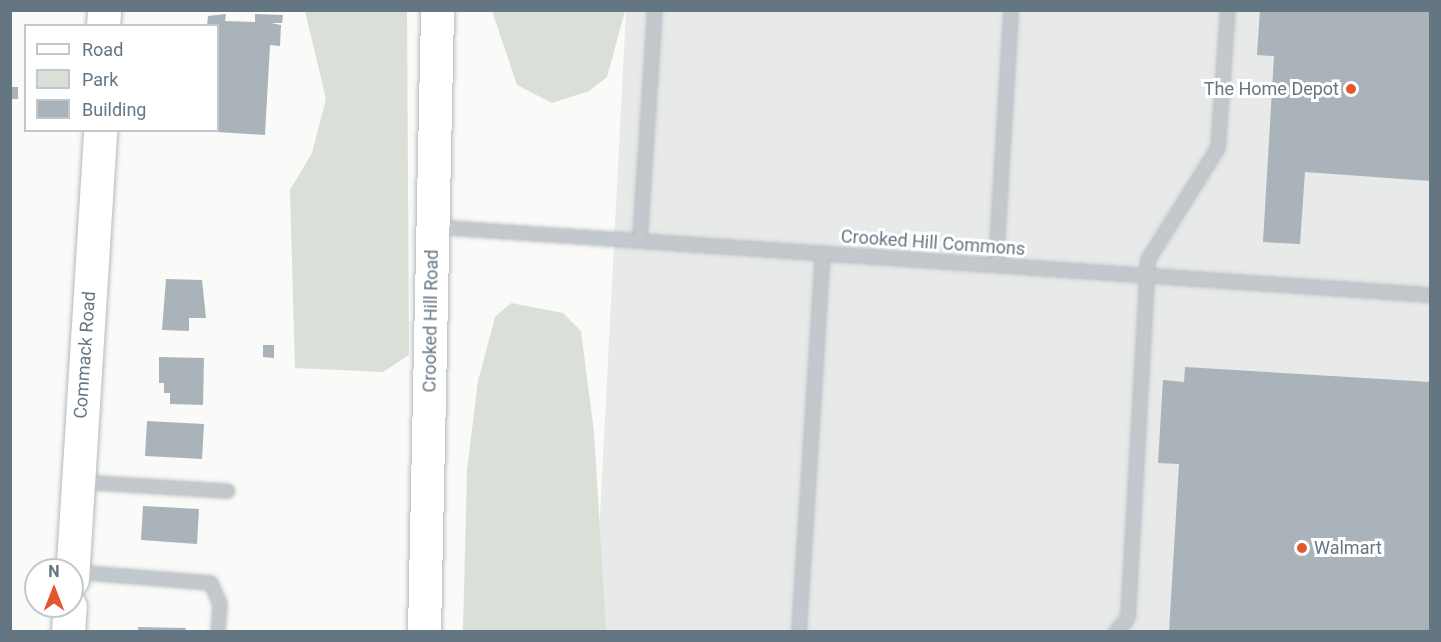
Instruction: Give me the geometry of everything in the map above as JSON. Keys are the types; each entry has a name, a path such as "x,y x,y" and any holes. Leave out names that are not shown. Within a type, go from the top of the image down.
{"main road":[{"name":"Crooked Hill Road","path":"424,632 437,10"},
{"name":"Commack Road","path":"74,558 100,132"}],"lane":[{"path":"640,240 655,10"},
{"path":"996,265 1011,10"},
{"path":"1116,632 1128,618 1147,276 1152,245 1218,148 1228,10"},
{"name":"Crooked Hill Commons","path":"433,227 1431,295"},
{"path":"799,632 823,253"},
{"path":"77,482 228,491"},
{"path":"84,573 211,583 220,604 218,632"}],"shaded area":[{"path":"626,11 1430,11 1430,631 594,632"}],"green space":[{"path":"305,11 407,11 409,355 383,372 295,368 290,190 312,153 326,99"},
{"path":"492,11 625,11 607,77 589,91 552,103 517,85"},
{"path":"511,303 563,313 581,331 594,432 606,631 463,631 467,470 478,381 495,317"}],"building":[{"name":"The Home Depot","path":"1260,10 1430,10 1430,181 1305,172 1300,244 1263,242 1274,56 1257,55"},
{"path":"226,14 225,21 255,22 255,14 283,15 282,23 271,23 281,25 280,46 270,45 265,135 218,132 219,24 207,24 208,16"},
{"path":"10,87 18,87 18,99 10,99"},
{"path":"166,279 202,280 206,318 189,318 189,331 162,330"},
{"path":"263,345 274,345 274,358 263,357"},
{"path":"159,357 204,358 203,405 170,404 170,393 164,393 164,383 159,383"},
{"name":"Walmart","path":"1185,367 1430,382 1430,632 1169,632 1179,464 1158,463 1163,380 1184,382"},
{"path":"147,421 204,424 202,459 145,456"},
{"path":"143,506 199,509 197,544 141,540"},
{"path":"138,627 186,628 185,632 138,632"}],"place":[{"name":"The Home Depot","path":"1351,89"},
{"name":"Walmart","path":"1302,548"}]}
